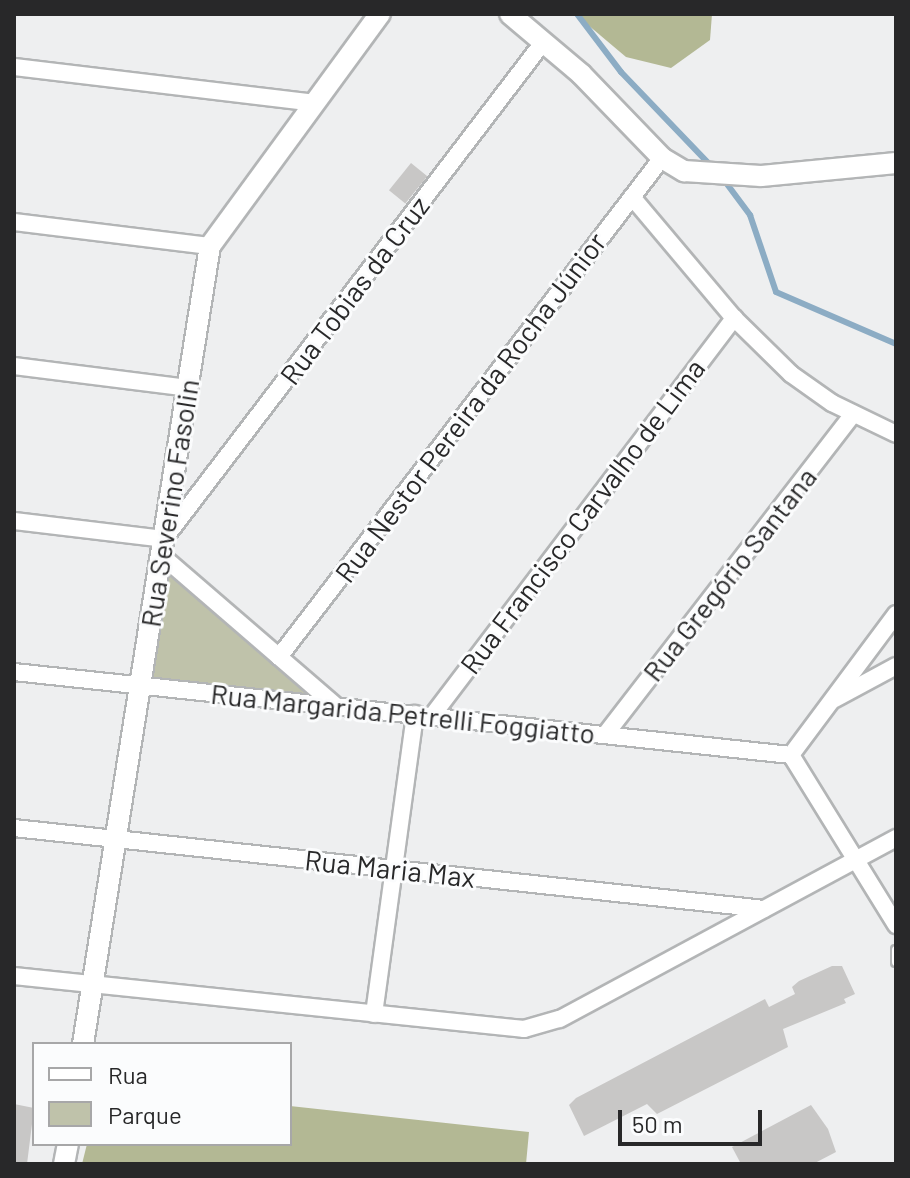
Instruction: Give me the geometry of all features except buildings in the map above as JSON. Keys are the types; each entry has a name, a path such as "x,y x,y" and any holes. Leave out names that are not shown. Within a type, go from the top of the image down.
{"street":[{"name":"Rua Severino Fasolin","path":"83,1042 210,246 380,14"},
{"path":"510,14 544,41 662,158 704,175 744,176 896,163"},
{"name":"Rua Tobias da Cruz","path":"162,547 544,41"},
{"path":"14,67 314,103"},
{"name":"Rua Nestor Pereira da Rocha Júnior","path":"279,657 662,158"},
{"path":"632,197 734,318 791,374 853,414 896,434"},
{"path":"14,222 210,246"},
{"name":"Rua Francisco Carvalho de Lima","path":"374,1014 394,869 423,715 734,318"},
{"path":"14,366 188,388"},
{"name":"Rua Gregório Santana","path":"605,735 853,414"},
{"path":"14,521 162,547 336,706"},
{"path":"896,614 791,755 896,925"},
{"path":"830,702 896,666"},
{"name":"Rua Margarida Petrelli Foggiatto","path":"14,672 791,755"},
{"name":"Rua Maria Max","path":"14,828 765,909"},
{"path":"14,976 505,1029 542,1026 896,838"}],"lane":[{"path":"896,950 896,962"}],"green space":[{"path":"575,14 712,14 710,40 671,68 626,57"},
{"path":"164,568 318,701 147,680"},
{"path":"292,1106 529,1132 526,1164 82,1164 86,1146 292,1146"}],"waterway":[{"path":"577,14 621,72 711,166"},
{"path":"724,180 750,215 776,292 896,344"}]}
